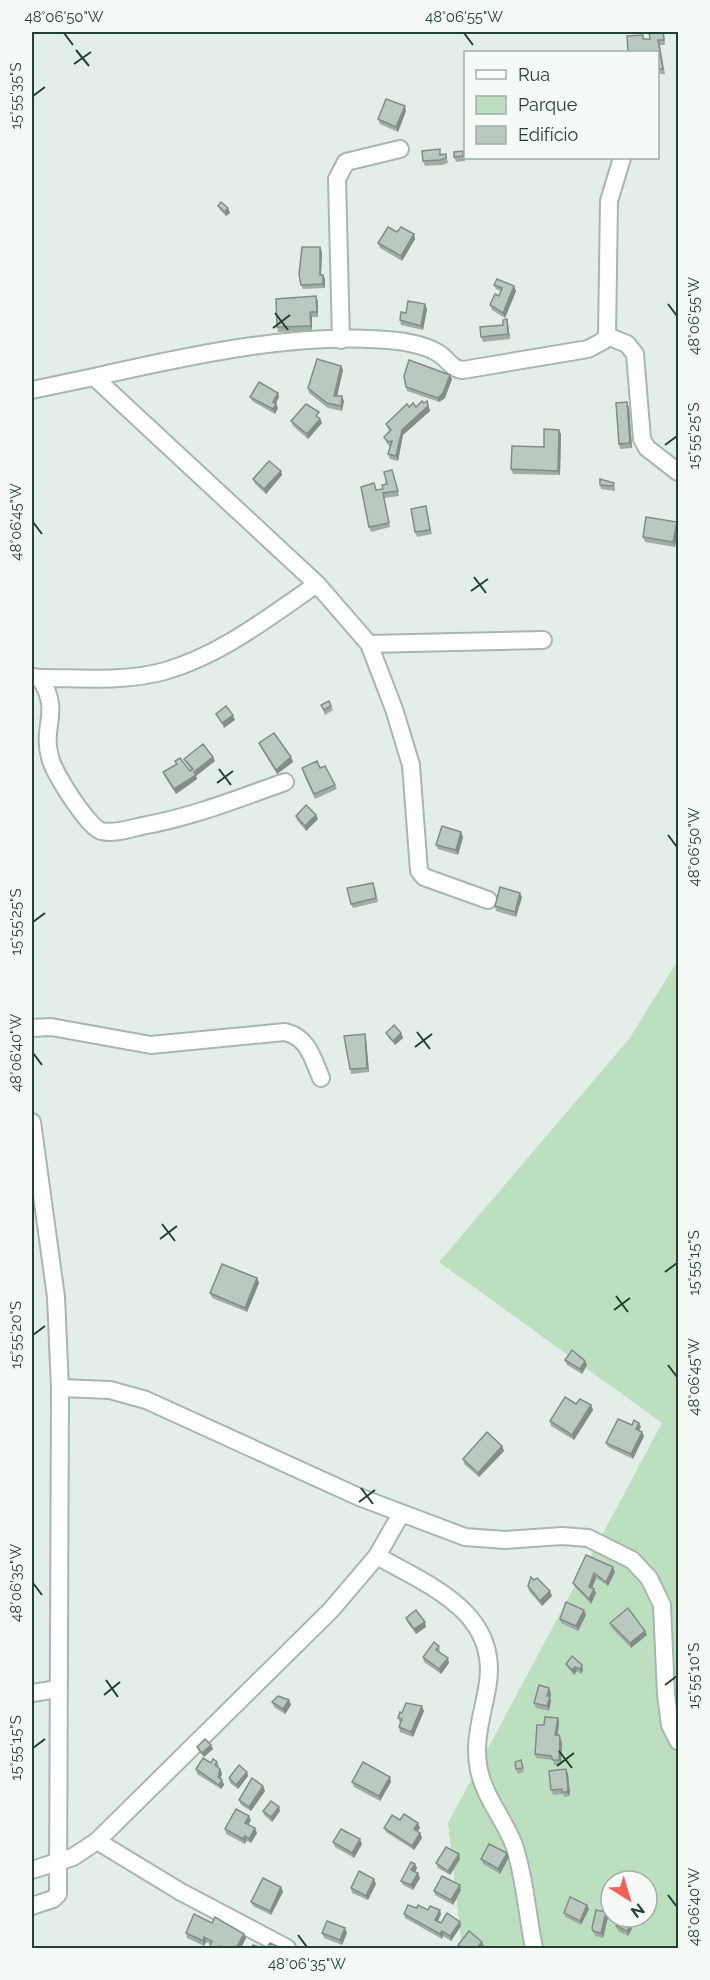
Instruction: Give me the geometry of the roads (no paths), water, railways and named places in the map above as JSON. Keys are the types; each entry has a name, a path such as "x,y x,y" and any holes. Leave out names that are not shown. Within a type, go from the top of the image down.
{"street":[{"path":"341,340 337,179 346,162 400,149"},
{"path":"32,390 180,359 304,341 378,339 423,346 441,356 455,369 463,370 588,349 603,341 607,336 609,201 622,159"},
{"path":"607,336 633,349 642,439 647,448 678,472"},
{"path":"94,377 317,584 369,644 394,709 411,765 419,872 424,877 488,900"},
{"path":"36,678 126,677 164,672 212,653 260,624 317,584"},
{"path":"369,644 543,640"},
{"path":"36,678 50,694 52,706 49,757 74,800 90,823 98,830 122,830 182,819 285,782"},
{"path":"32,1028 51,1027 152,1045 285,1032 298,1036 306,1046 321,1078"},
{"path":"32,1122 56,1297 60,1388 58,1894 53,1899 32,1906"},
{"path":"60,1388 110,1390 146,1400 400,1514 478,1540 562,1536 588,1538 632,1560 649,1578 662,1605 666,1695 670,1725 678,1741"},
{"path":"32,1870 58,1863 81,1853 97,1841 331,1610 377,1556 400,1514"},
{"path":"377,1556 454,1599 471,1619 482,1641 489,1675 478,1732 479,1770 483,1786 516,1851 534,1948"},
{"path":"32,1693 58,1689"},
{"path":"97,1841 181,1892 287,1948"}]}
